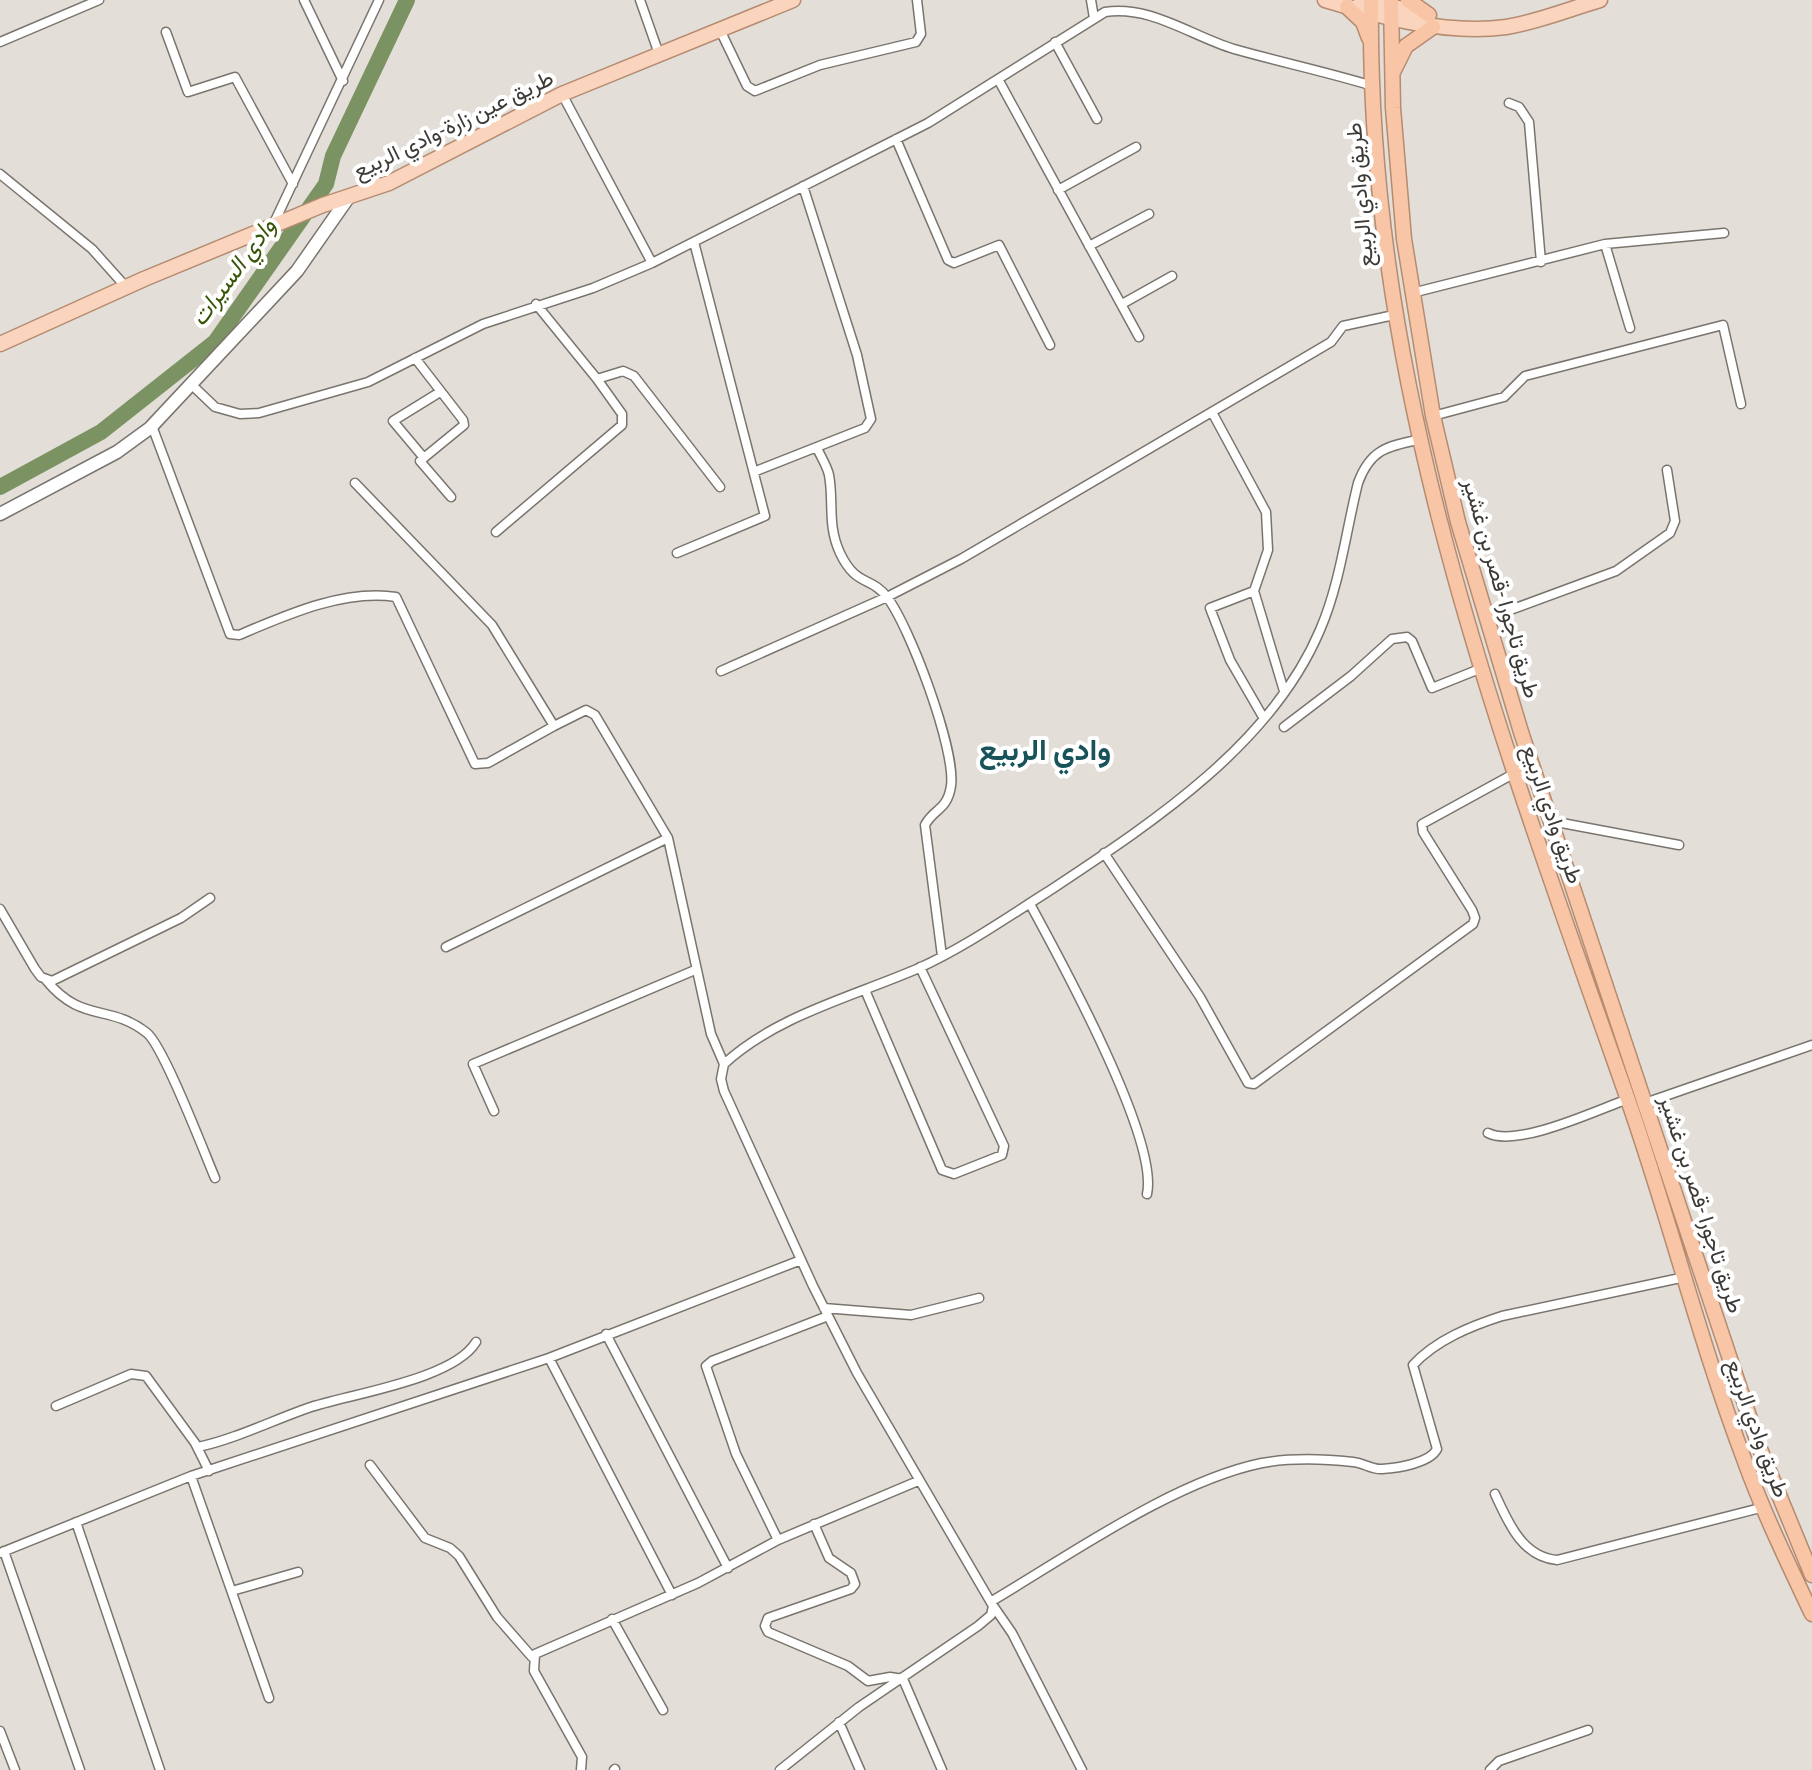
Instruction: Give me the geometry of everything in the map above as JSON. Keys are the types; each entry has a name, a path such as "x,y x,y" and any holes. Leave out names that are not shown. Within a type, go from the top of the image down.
{"highway":[{"path":"1391,76 1406,46 1431,21 1408,0"},
{"name":"طريق وادي الربيع","path":"1364,4 1372,47 1381,226 1394,315 1418,440 1446,553 1515,773 1628,1099 1722,1397 1764,1507 1812,1614"},
{"path":"1364,4 1363,22 1372,47"},
{"name":"طريق تاجورا -قصر بن غشير","path":"1391,7 1391,76 1398,190 1412,293 1433,416 1485,619 1760,1449 1812,1575"}],"main road":[{"name":"طريق عين زارة-وادي الربيع","path":"0,344 126,287 435,160 562,94 793,0"},
{"path":"1325,0 1391,7 1431,21 1468,28 1505,27 1534,21 1600,0"},
{"path":"0,514 117,452 152,426 193,386 297,271 348,198"}],"street":[{"path":"0,42 99,0"},
{"path":"304,0 343,81"},
{"path":"272,226 379,0"},
{"path":"640,0 659,54"},
{"path":"719,29 747,86 755,91 820,65 916,42 921,34 917,0"},
{"path":"1091,0 1094,18"},
{"path":"193,386 215,407 240,414 259,413 368,382 483,324 536,304 593,288 694,242 896,139 1105,12 1126,9 1145,13 1234,48 1373,86"},
{"path":"166,32 188,92 235,77 293,184"},
{"path":"1055,42 1097,119"},
{"path":"998,79 1139,337"},
{"path":"562,94 652,263"},
{"path":"1509,103 1519,107 1529,122 1541,262"},
{"path":"896,139 948,260 954,263 995,244 999,245 1050,345"},
{"path":"1058,190 1136,147"},
{"path":"0,174 92,249 126,287"},
{"path":"756,471 865,428 871,419 857,355 803,186"},
{"path":"1089,246 1149,214"},
{"path":"1412,293 1605,244 1724,233"},
{"path":"677,553 765,516 756,471 694,242"},
{"path":"1605,244 1630,328"},
{"path":"1122,304 1172,276"},
{"path":"496,532 622,425 622,414 536,304"},
{"path":"721,671 887,597 961,559 1213,414 1331,342 1343,326 1394,315"},
{"path":"1433,416 1504,397 1525,376 1723,325 1741,404"},
{"path":"415,358 464,425 420,461 451,497"},
{"path":"597,379 623,371 634,376 720,487"},
{"path":"424,458 393,421 440,392"},
{"path":"1213,414 1266,512 1268,550 1254,591 1284,691"},
{"path":"152,426 230,634 239,635 294,612 355,598 396,597 475,764 488,763 554,726 586,710 591,711 668,838 695,970 711,1034 724,1064 721,1079 724,1091 801,1260 918,1481 1012,1633 1082,1770"},
{"path":"724,1064 801,1016 920,967 1030,904 1208,775 1284,691 1323,622 1358,483 1368,460 1385,447 1418,440"},
{"path":"817,448 830,479 829,504 841,555 855,577 887,597 919,657 951,768 948,796 939,813 925,825 942,956"},
{"path":"1485,619 1616,571 1670,533 1675,521 1667,470"},
{"path":"355,483 492,625 554,726"},
{"path":"1254,591 1210,608 1230,660 1263,717"},
{"path":"1284,727 1351,676 1392,639 1407,637 1412,641 1432,688 1482,668"},
{"path":"1104,853 1200,997 1248,1083 1254,1084 1473,924 1475,918 1472,910 1423,832 1422,824 1515,773"},
{"path":"1551,821 1679,845"},
{"path":"446,947 668,838"},
{"path":"46,980 57,980 181,918 210,898"},
{"path":"1030,904 1066,971 1136,1122 1149,1165 1147,1194"},
{"path":"0,909 35,969 59,995 79,1008 115,1016 152,1038 215,1178"},
{"path":"865,990 942,1170 954,1174 1002,1155 1004,1146 920,967"},
{"path":"494,1111 473,1064 695,970"},
{"path":"1645,1103 1812,1045"},
{"path":"1488,1133 1496,1138 1518,1137 1628,1099"},
{"path":"80,1770 2,1552 191,1476 549,1358 801,1260"},
{"path":"780,1770 839,1722 978,1626 991,1615 993,1603 1129,1520 1195,1487 1246,1468 1282,1460 1353,1462 1381,1470 1428,1459 1437,1449 1413,1365 1432,1348 1477,1324 1502,1316 1686,1277"},
{"path":"778,1540 736,1454 706,1366 826,1312 911,1315 979,1298"},
{"path":"606,1334 728,1568"},
{"path":"198,1447 309,1408 416,1377 464,1357 476,1342"},
{"path":"549,1358 672,1595"},
{"path":"56,1406 131,1374 146,1376 198,1447 209,1471"},
{"path":"370,1465 425,1538 450,1548 459,1556 497,1617 532,1657 534,1671 582,1757 581,1770"},
{"path":"191,1476 269,1698"},
{"path":"532,1657 672,1595 778,1540 918,1481"},
{"path":"1495,1494 1513,1529 1530,1550 1557,1560 1764,1507"},
{"path":"76,1522 160,1770"},
{"path":"814,1524 829,1558 851,1573 855,1584 851,1589 768,1618 765,1626 768,1632 848,1666 868,1681 890,1677 903,1679"},
{"path":"232,1591 298,1572"},
{"path":"612,1619 663,1710"},
{"path":"903,1679 942,1770"},
{"path":"839,1722 860,1770"},
{"path":"1490,1770 1499,1761 1588,1730"},
{"path":"0,1731 15,1770"}],"waterway":[{"name":"وادي السيرات","path":"0,487 101,432 215,342 326,184 333,156 407,0"}],"district":[{"name":"وادي الربيع","path":"1045,750"}]}
